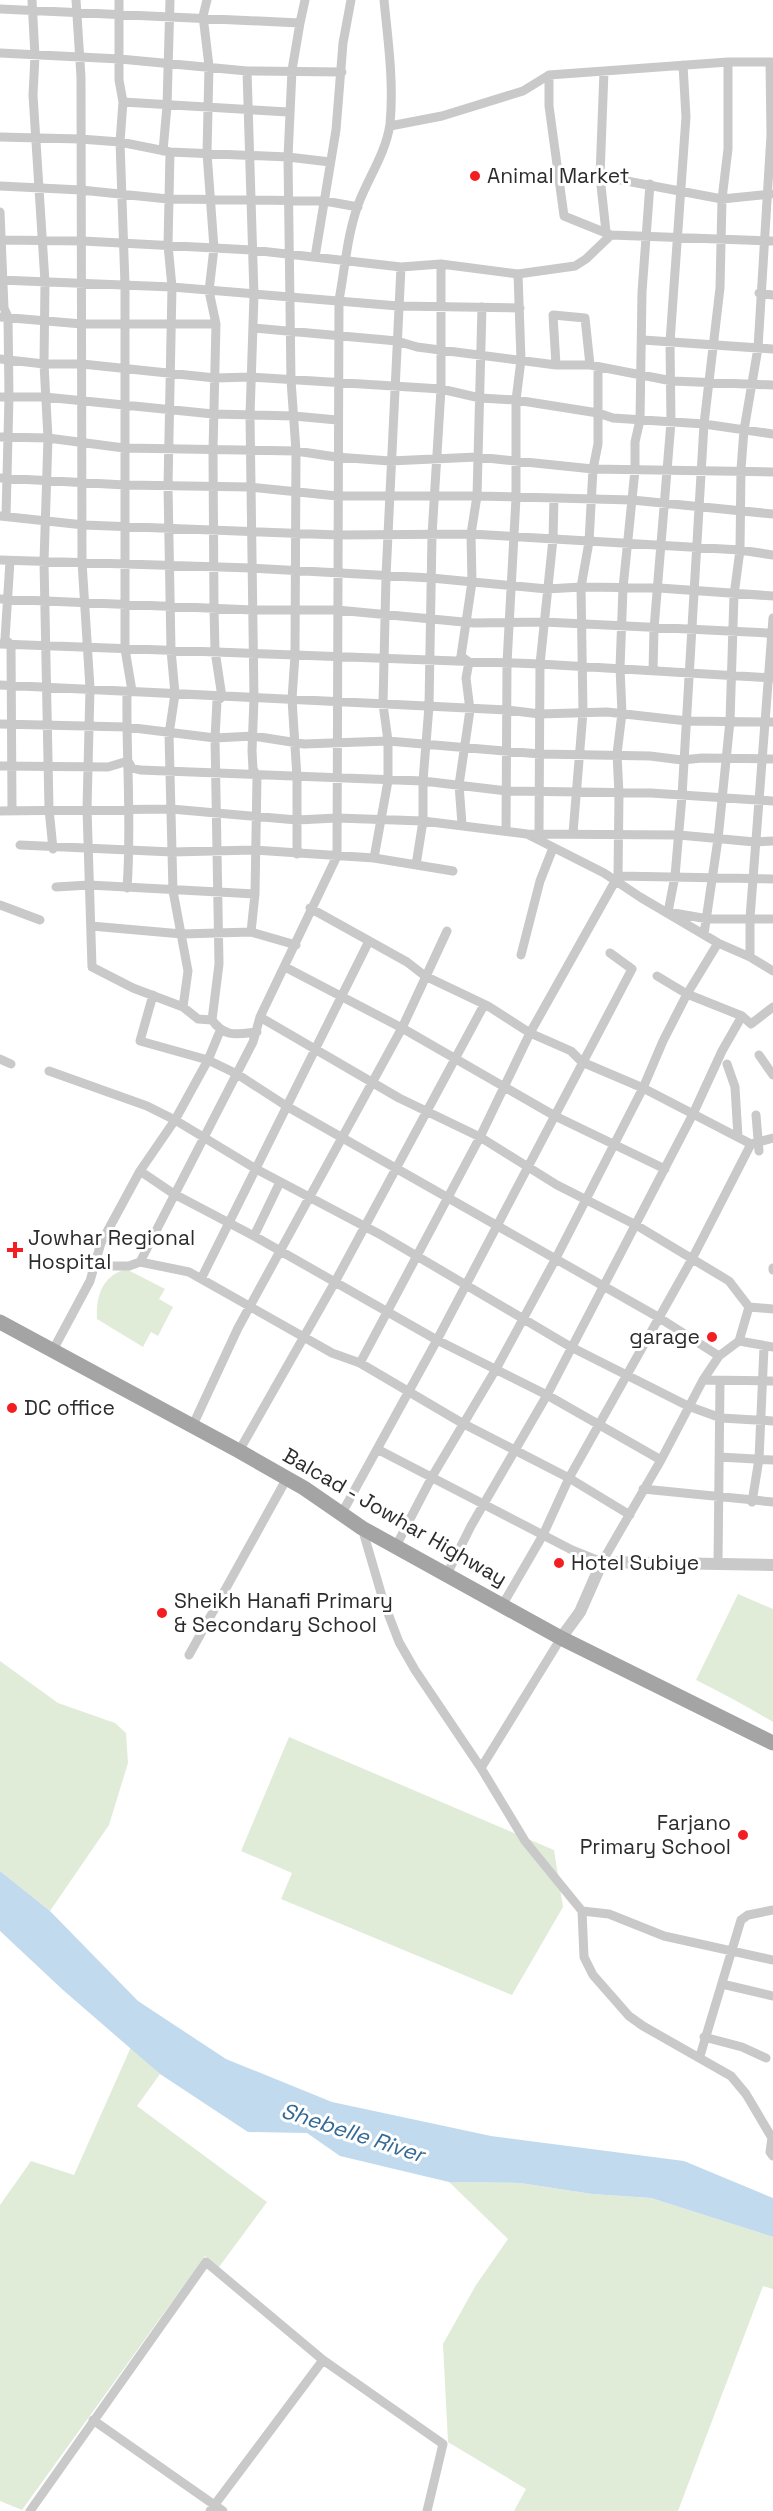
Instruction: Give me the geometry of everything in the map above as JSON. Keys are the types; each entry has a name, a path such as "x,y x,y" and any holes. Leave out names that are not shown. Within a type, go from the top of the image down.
{"main road":[{"name":"Balcad - Jowhar Highway","path":"0,1322 287,1478 362,1527 561,1638 773,1743"}],"street":[{"path":"76,0 81,77 84,525 82,561 90,688 87,726 87,809 92,967 183,1007 198,1019 212,1020"},
{"path":"119,0 119,80 123,102 120,142 121,194 125,285 123,448 125,649 132,691"},
{"path":"170,0 167,106 168,245 172,287 168,449 169,605 176,693 169,734 172,771 173,891 183,934 188,971 183,1007"},
{"path":"207,0 203,16 209,66 207,153 214,248 209,291 216,324 213,414 214,608 215,651 222,698"},
{"path":"297,854 297,778 292,699 295,655 294,490 296,451 289,298 288,112 292,70 305,0"},
{"path":"315,257 325,201 342,72 343,43 351,0"},
{"path":"140,1262 237,1074 257,1032 260,1017 296,945 310,909 326,883 336,856 337,335 344,258 358,207 390,126 391,77 384,0"},
{"path":"32,5 35,56 33,95 45,282 44,364 48,438 44,561 47,600 49,809 52,849"},
{"path":"0,9 32,5 76,14 203,16 300,23"},
{"path":"0,53 120,59 247,70 342,72"},
{"path":"390,126 442,116 523,91 549,75 728,62 772,62 768,240 759,293 758,348 744,430 740,550 734,595 730,721 718,839 704,934"},
{"path":"669,912 679,835 704,424 713,346 722,199 728,148 728,62"},
{"path":"653,670 654,629 659,588 670,422 672,381 670,342 686,117 683,65"},
{"path":"247,70 254,295 250,415 254,653 253,768 257,776 254,816 255,894 251,932"},
{"path":"1,240 83,241 252,250 344,258 401,267 441,264 518,273 575,266 586,259 608,233 600,176 604,71"},
{"path":"549,75 549,106 564,216 608,233 768,240"},
{"path":"123,102 288,112"},
{"path":"0,137 37,140 81,139 120,142 167,151 248,154 330,162"},
{"path":"560,174 600,176 722,199 770,194"},
{"path":"360,1363 480,1137 530,1033 617,878 620,794 617,754 622,713 620,668 623,588 635,470 635,442 640,420 645,235 650,184"},
{"path":"0,186 81,190 168,199 325,201 358,207"},
{"path":"0,212 5,397 3,516 84,525 214,531 338,535 471,534 553,538 740,550 773,555"},
{"path":"416,865 423,820 423,782 429,706 432,535 441,389 441,264"},
{"path":"374,858 388,781 388,741 383,704 386,658 386,576 393,386 401,267"},
{"path":"506,831 508,623 516,498 516,400 521,360 518,273"},
{"path":"2,280 172,287 398,306 520,308"},
{"path":"759,293 773,295"},
{"path":"469,662 461,656 469,621 472,582 471,534 477,496 482,307"},
{"path":"556,365 553,315 585,318 594,367 598,444 590,499 589,542 581,587 583,712 573,833"},
{"path":"4,317 82,324 216,324"},
{"path":"253,328 397,341 440,350 556,365 594,367 672,381 773,385"},
{"path":"643,340 773,349"},
{"path":"4,359 44,364 82,364 215,378 251,377 441,389 480,398 516,400 598,412 613,418 704,424 773,434"},
{"path":"5,397 45,397 213,414 294,416 337,420"},
{"path":"4,437 48,438 123,448 296,451 390,461 477,458 593,469 773,472"},
{"path":"4,478 125,485 250,487 337,496 590,499 665,503 773,514"},
{"path":"539,832 542,791 540,664 553,538 554,498"},
{"path":"0,560 82,561 125,565 338,572 510,584 547,589 659,588 773,596"},
{"path":"10,561 4,600 5,639 11,645 11,686 5,724 12,766 12,809"},
{"path":"4,600 253,610 338,610 469,621 544,622 767,633 772,636"},
{"path":"750,957 755,842 768,758 773,618"},
{"path":"0,644 540,664 653,670 690,675 770,678"},
{"path":"462,824 459,784 470,710 466,678 469,662"},
{"path":"0,685 176,693 222,698 292,699 470,710 507,710 540,714 622,713 687,721 769,722"},
{"path":"127,888 130,848 126,727 127,693 132,691"},
{"path":"222,698 217,701 215,738 214,813 219,964 212,1020 220,1031 228,1035 257,1032"},
{"path":"5,724 126,727 215,738 253,736 294,743 388,741 426,743 540,754 617,754 682,760 768,758"},
{"path":"0,766 108,767 128,761"},
{"path":"128,761 132,768 140,770 459,784 507,791 651,793 773,801"},
{"path":"0,811 12,809 171,809 297,820 337,818 423,820 527,834 539,832 619,836 679,835 755,842 773,841"},
{"path":"527,834 617,878 640,897 669,912 718,943 750,957 773,971"},
{"path":"20,845 52,849 130,848 172,852 216,849 254,850 374,858 453,870"},
{"path":"521,955 540,881 553,848"},
{"path":"617,878 649,875 712,879 773,879"},
{"path":"56,887 89,885 216,894 255,894"},
{"path":"0,905 40,920"},
{"path":"310,909 425,975 484,1005 530,1033 571,1051 582,1062 643,1088 756,1146"},
{"path":"669,912 708,919 773,919"},
{"path":"91,926 183,934 251,932 296,945"},
{"path":"192,1427 250,1308 402,1028 447,931"},
{"path":"201,1279 369,941"},
{"path":"396,1546 433,1475 496,1369 522,1317 555,1260 643,1088 663,1041 687,994 718,943"},
{"path":"342,1513 466,1286 632,969 610,953"},
{"path":"285,967 402,1028 555,1116 665,1169"},
{"path":"657,976 687,994 742,1016 751,1024 773,1007"},
{"path":"153,995 140,1041 208,1060 237,1074 288,1107 658,1317 719,1356"},
{"path":"239,1451 335,1282 484,1005"},
{"path":"447,1574 514,1450 547,1395 742,1016"},
{"path":"260,1017 372,1080 399,1098 480,1137 586,1201 636,1225 729,1281 749,1307 739,1341 719,1356 703,1380 661,1460 602,1562 580,1612 561,1638 481,1768"},
{"path":"53,1350 90,1281 102,1244 140,1171 175,1120 208,1060 220,1031"},
{"path":"759,1055 773,1075"},
{"path":"0,1059 11,1064"},
{"path":"728,1064 735,1087 738,1137"},
{"path":"49,1071 147,1106 175,1120 256,1170 365,1227 571,1347 688,1406 721,1418 773,1421"},
{"path":"503,1604 543,1535 569,1478 756,1146 756,1115"},
{"path":"756,1146 773,1138"},
{"path":"140,1171 174,1194 254,1236 437,1340 547,1395 661,1460"},
{"path":"254,1236 280,1182"},
{"path":"94,1266 129,1266 140,1262 179,1268 332,1353 360,1363 462,1423 569,1478 630,1515"},
{"path":"749,1307 773,1308"},
{"path":"739,1341 768,1347 769,1381 761,1420 759,1459 752,1502"},
{"path":"703,1380 769,1381"},
{"path":"717,1563 720,1498 720,1381"},
{"path":"377,1449 433,1475 543,1535 602,1562 773,1565"},
{"path":"719,1457 773,1460"},
{"path":"189,1655 287,1478"},
{"path":"643,1489 752,1502 773,1502"},
{"path":"362,1527 384,1603 399,1642 415,1670 481,1768 525,1841 582,1911 584,1957 593,1975 629,2016 731,2076 769,2128 772,2138 770,2152 773,2156"},
{"path":"700,2056 743,1917 773,1910"},
{"path":"582,1911 609,1914 664,1936 773,1960"},
{"path":"722,1984 773,1996"},
{"path":"704,2037 742,2047 766,2058"},
{"path":"30,2511 206,2262 323,2360 443,2444 427,2511"},
{"path":"213,2508 323,2360"},
{"path":"93,2420 213,2508 224,2511"}],"green space":[{"path":"126,1269 165,1289 159,1299 173,1307 158,1336 151,1332 143,1347 97,1319 99,1295 102,1288 111,1277"},
{"path":"738,1594 773,1609 773,1722 696,1680"},
{"path":"0,1661 58,1703 115,1723 126,1733 128,1763 109,1825 50,1911 0,1871"},
{"path":"289,1737 554,1850 563,1907 512,1995 281,1899 292,1873 241,1851"},
{"path":"131,2047 160,2074 137,2106 267,2202 219,2267 205,2256 22,2510 0,2501 0,2205 31,2161 74,2175"},
{"path":"449,2182 520,2183 592,2194 651,2198 773,2237 773,2289 763,2286 678,2511 514,2511 526,2489 448,2442 443,2344 476,2285 508,2239"}],"water":[{"name":"Shebelle River","path":"0,1871 50,1911 138,2001 226,2059 332,2102 491,2136 684,2161 773,2198 773,2237 651,2198 592,2194 520,2183 449,2182 340,2156 307,2133 248,2132 160,2074 63,1990 0,1931"}],"place":[{"name":"Animal Market","path":"475,176"},
{"name":"Jowhar Regional Hospital","path":"15,1250"},
{"name":"garage","path":"712,1337"},
{"name":"DC office","path":"12,1408"},
{"name":"Hotel Subiye","path":"559,1563"},
{"name":"Sheikh Hanafi Primary & Secondary School","path":"162,1613"},
{"name":"Farjano Primary School","path":"743,1835"}]}
